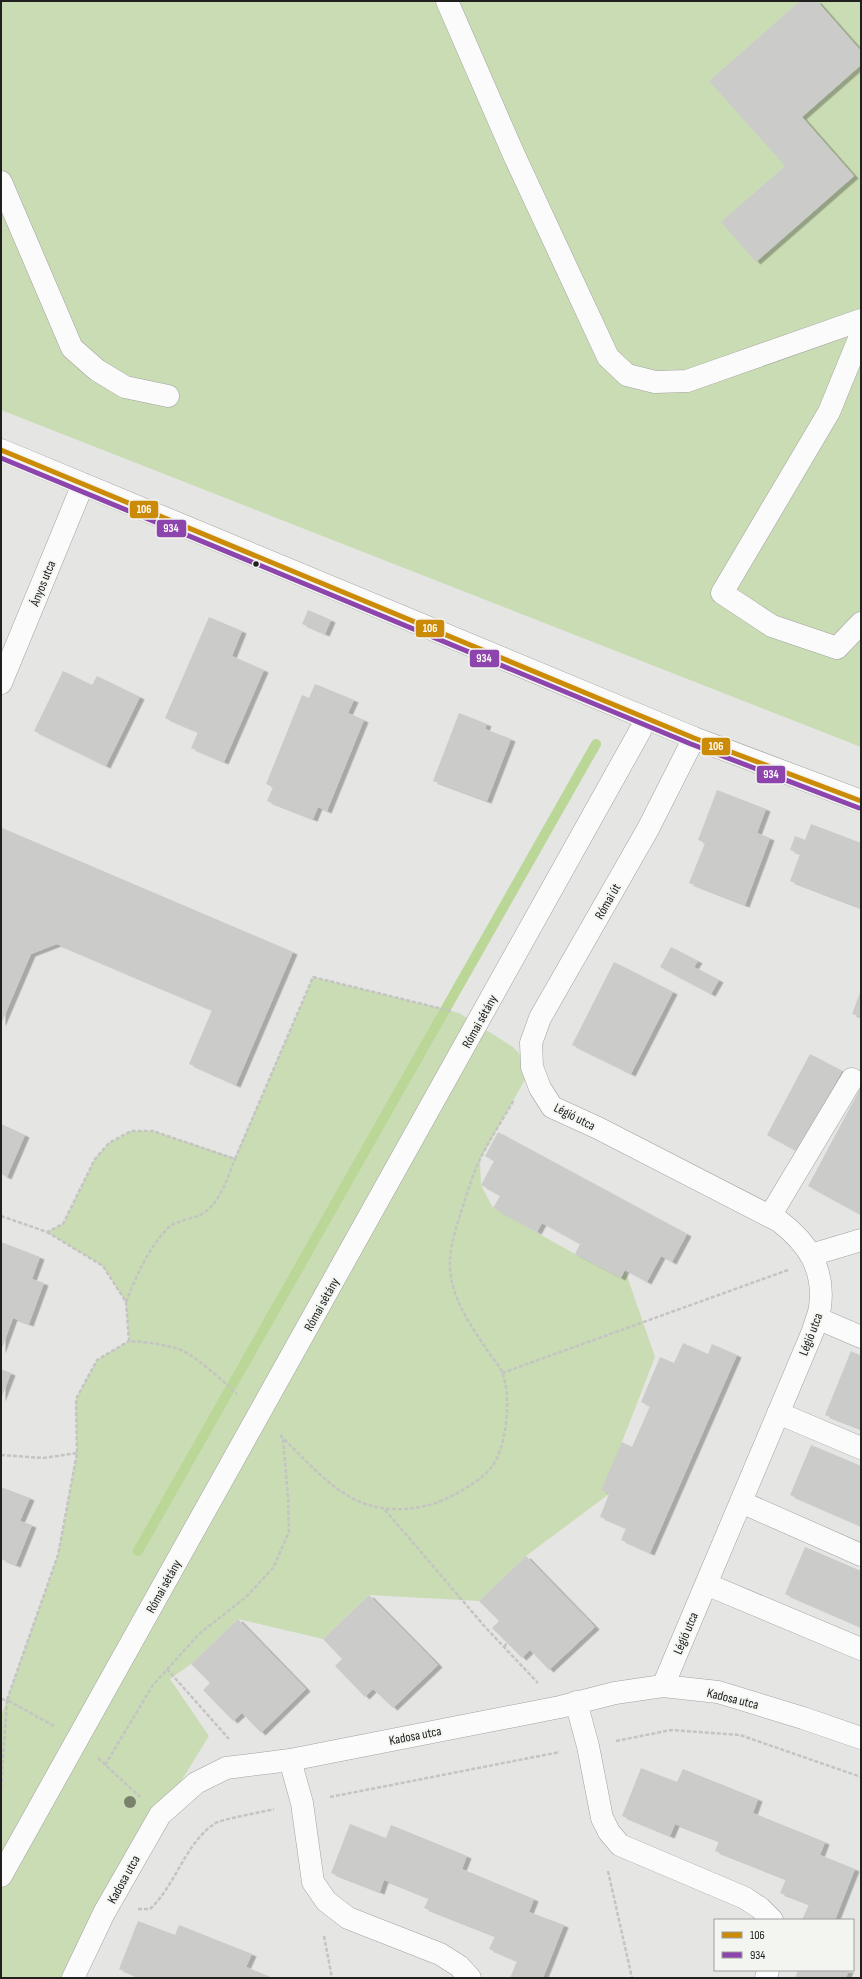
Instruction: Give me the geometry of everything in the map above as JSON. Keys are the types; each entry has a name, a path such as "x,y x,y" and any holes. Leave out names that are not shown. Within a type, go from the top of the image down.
{"street":[{"path":"447,1 514,156 608,357 627,375 655,382 686,381 861,320"},
{"path":"1,182 72,348 97,370 125,387 168,396"},
{"path":"861,334 828,412 722,593 772,626 837,648 861,623"},
{"path":"1,450 694,738 861,801"},
{"name":"Ányos utca","path":"1,683 83,484"},
{"name":"Római sétány","path":"1,1876 640,731"},
{"name":"Római út","path":"532,1067 531,1043 540,1018 640,842 694,738"},
{"name":"Légió utca","path":"532,1067 540,1088 552,1107 598,1128 770,1216 794,1233 817,1264 820,1281 820,1308 817,1318 663,1686"},
{"path":"770,1216 852,1079"},
{"path":"811,1255 861,1240"},
{"path":"817,1318 861,1337"},
{"path":"778,1413 861,1448"},
{"path":"741,1502 861,1555"},
{"path":"706,1584 861,1649"},
{"name":"Kadosa utca","path":"72,1978 108,1906 160,1815 196,1783 226,1768 290,1760 568,1705 615,1693 663,1686 718,1692 861,1738"},
{"path":"568,1705 588,1746 602,1818 609,1832 620,1845 745,1898 760,1908 771,1919"},
{"path":"290,1760 302,1802 313,1882 326,1901 348,1918 440,1954 459,1966 470,1978"}],"path":[{"path":"129,1341 126,1302 132,1286 158,1240 170,1226 202,1214 220,1197 313,977 459,1013"},
{"path":"1,1791 6,1700 58,1555 77,1453 76,1399 97,1360 129,1341 154,1343 182,1351 218,1376 334,1488 360,1503 384,1510 410,1510 437,1503 468,1486 490,1470 500,1450 505,1428 507,1401 502,1373 458,1303 450,1279 450,1258 456,1227 480,1160 532,1067"},
{"path":"47,1232 64,1224 95,1159 109,1143 131,1131 153,1130 235,1159"},
{"path":"1,1216 47,1232 103,1266 126,1302"},
{"path":"502,1373 788,1270 811,1255"},
{"path":"105,1765 153,1685 199,1634 246,1597 273,1568 289,1532 288,1497 283,1438"},
{"path":"1,1455 43,1458 77,1453"},
{"path":"384,1510 504,1647 568,1705"},
{"path":"504,1647 506,1643"},
{"path":"168,1669 252,1764"},
{"path":"1,1698 78,1739 160,1815"},
{"path":"137,1909 150,1909 160,1900 193,1846 215,1823 302,1802 671,1730 740,1734 861,1777"},
{"path":"608,1870 632,1978"}],"green space":[{"path":"1,1 861,1 861,747 1,410"},
{"path":"313,977 459,1013 513,1047 532,1067 480,1160 481,1185 493,1208 575,1254 625,1270 655,1357 622,1442 609,1494 526,1556 479,1601 369,1595 323,1639 238,1619 191,1664 170,1679 209,1736 160,1815 73,1978 1,1978 1,1716 58,1555 77,1453 76,1399 97,1360 129,1341 126,1302 103,1266 47,1232 63,1224 95,1159 109,1143 131,1131 153,1131 235,1158"}],"building":[{"path":"800,1 817,1 861,51 861,65 802,117 854,176 756,262 721,222 785,166 709,81"},
{"path":"308,610 331,620 325,634 302,624"},
{"path":"209,617 242,631 232,656 264,670 224,762 191,748 198,732 165,718"},
{"path":"63,671 92,685 97,676 140,697 106,766 34,731"},
{"path":"315,684 354,700 348,713 364,720 327,811 318,807 313,819 267,801 273,787 266,784 302,695 309,698"},
{"path":"459,713 487,724 485,729 511,739 487,801 433,781"},
{"path":"717,790 766,809 757,833 770,838 745,905 689,883 705,843 698,840"},
{"path":"811,824 861,843 861,908 790,881 800,854 790,850 795,836 805,840"},
{"path":"2,828 293,952 236,1085 189,1064 212,1010 57,944 31,954 1,1024"},
{"path":"671,947 698,961 694,967 719,980 711,994 660,967"},
{"path":"614,962 673,992 631,1074 572,1045"},
{"path":"861,990 861,1017 852,1014"},
{"path":"810,1054 842,1071 798,1152 767,1135"},
{"path":"861,1087 861,1215 808,1186"},
{"path":"1,1124 25,1135 7,1177 1,1174"},
{"path":"498,1132 687,1234 672,1262 661,1256 647,1282 625,1270 621,1278 575,1254 580,1244 542,1223 537,1232 493,1208 500,1196 481,1185 494,1161 485,1156"},
{"path":"1,1242 40,1257 32,1279 44,1283 29,1324 13,1318 1,1351"},
{"path":"683,1343 708,1354 712,1344 737,1355 650,1553 621,1540 626,1528 600,1517 609,1494 601,1490 622,1442 632,1447 650,1406 641,1402 660,1357 674,1363"},
{"path":"851,1351 861,1356 861,1429 825,1415"},
{"path":"1,1369 11,1373 1,1399"},
{"path":"811,1445 861,1466 861,1526 790,1495"},
{"path":"1,1487 30,1498 20,1521 32,1525 16,1565 1,1559"},
{"path":"805,1547 861,1571 861,1627 785,1594"},
{"path":"526,1556 595,1627 549,1670 530,1650 522,1658 492,1628 499,1621 479,1601"},
{"path":"369,1595 438,1665 393,1708 373,1689 365,1697 335,1666 342,1659 323,1639"},
{"path":"238,1619 306,1689 261,1733 242,1713 233,1721 203,1690 210,1683 191,1664"},
{"path":"641,1768 677,1782 683,1769 758,1799 753,1813 825,1842 820,1855 855,1869 835,1919 802,1919 809,1904 780,1893 786,1879 715,1851 719,1841 675,1824 670,1836 622,1816"},
{"path":"350,1824 386,1838 391,1825 467,1856 462,1869 534,1899 529,1912 564,1925 543,1978 510,1978 517,1961 489,1949 495,1936 424,1908 429,1898 384,1880 380,1892 331,1873"},
{"path":"138,1921 175,1935 179,1925 252,1954 246,1967 273,1978 177,1978 172,1976 172,1978 141,1978 119,1969"},
{"path":"798,1971 849,1971 846,1978 795,1978"}],"waterway":[{"path":"138,1551 596,744"}],"transit line":[{"name":"106","path":"1,450 694,738 861,801"},
{"name":"934","path":"1,458 691,744 859,808"}]}
